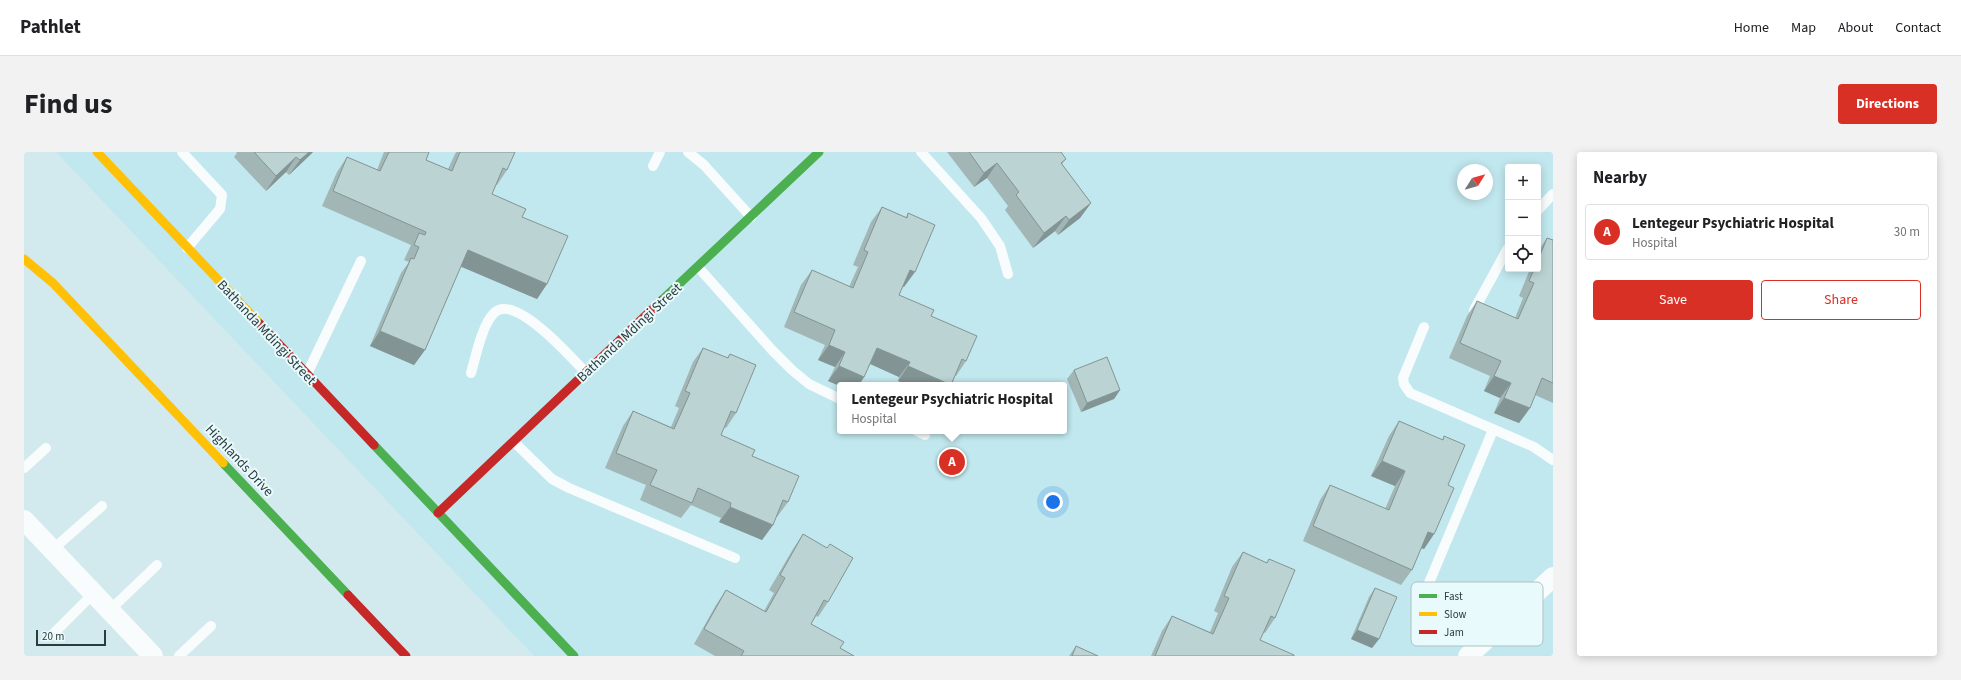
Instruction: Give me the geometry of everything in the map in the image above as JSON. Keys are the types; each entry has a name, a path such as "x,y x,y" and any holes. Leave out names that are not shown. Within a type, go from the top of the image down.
{"street":[{"name":"Bathanda Mdingi Street","path":"97,152 574,656"},
{"name":"Bathanda Mdingi Street","path":"438,513 819,152"},
{"name":"Highlands Drive","path":"32,253 53,283"},
{"name":"Highlands Drive","path":"24,259 53,283 406,656"},
{"path":"24,520 110,610 149,655"},
{"path":"1543,586 1553,577"},
{"path":"1468,656 1479,646"}],"lane":[{"path":"182,152 222,196 220,209 187,248"},
{"path":"653,166 660,152"},
{"path":"688,152 704,165 751,217"},
{"path":"921,152 981,218 1000,246 1008,274"},
{"path":"1541,207 1553,194"},
{"path":"1474,310 1505,253"},
{"path":"307,374 361,261"},
{"path":"698,267 772,350 792,370 809,384 837,398"},
{"path":"471,373 488,321 495,311 503,308 514,310 530,318 586,373"},
{"path":"1424,327 1404,371 1403,378 1406,389 1414,396 1534,447 1553,460"},
{"path":"1429,582 1493,430"},
{"path":"514,442 552,479 569,488 736,558"},
{"path":"24,468 46,448"},
{"path":"52,550 102,506"},
{"path":"110,610 157,565"},
{"path":"52,635 94,594"},
{"path":"179,656 211,626"}],"shaded area":[{"path":"56,152 1553,152 1553,656 534,656"}],"building":[{"path":"254,152 309,152 300,160 296,157 276,176"},
{"path":"389,152 429,152 426,160 452,171 460,152 515,152 507,170 503,168 492,194 526,209 522,217 568,236 547,284 468,250 425,350 380,331 411,258 414,259 419,247 414,245 419,233 425,235 426,232 333,191 347,157 380,171"},
{"path":"969,152 1061,152 1066,159 1061,163 1091,203 1069,220 1066,216 1044,233 1016,195 1019,192 997,163 984,173"},
{"path":"882,207 907,218 908,213 935,225 915,272 910,270 899,295 934,310 931,316 977,336 966,361 962,359 952,382 944,382 908,366 910,362 877,348 864,377 839,366 845,352 829,345 835,330 794,312 812,270 853,288 868,252 864,250"},
{"path":"1547,238 1553,240 1553,383 1542,378 1530,408 1504,398 1511,383 1494,376 1501,361 1460,343 1477,301 1518,319 1534,283 1529,281 1533,272 1541,272 1541,253"},
{"path":"703,348 728,358 730,354 756,365 736,413 731,411 721,435 755,450 752,456 799,476 788,502 783,500 773,525 730,507 731,503 698,488 692,503 650,485 657,470 616,453 633,411 674,429 690,393 685,391"},
{"path":"1107,357 1120,390 1087,403 1074,370"},
{"path":"1399,421 1443,440 1444,436 1465,445 1448,485 1454,488 1434,534 1428,532 1412,570 1313,526 1330,485 1389,510 1405,471 1382,461"},
{"path":"803,534 827,548 830,544 853,558 828,602 824,600 811,624 844,642 840,648 854,656 741,656 744,651 704,629 726,590 766,612 785,578 780,575"},
{"path":"1243,552 1267,563 1269,559 1295,570 1275,618 1271,616 1260,640 1294,656 1155,656 1172,616 1213,634 1229,598 1224,596"},
{"path":"1375,588 1397,597 1379,639 1357,630"},
{"path":"1076,646 1098,656 1072,656"}],"traffic: fast":[{"path":"661,301 819,152"},
{"path":"374,445 574,656"},
{"path":"223,463 348,595"}],"traffic: slow":[{"path":"97,152 259,323"},
{"path":"24,259 53,283 223,463"}],"traffic: jam":[{"path":"438,513 661,301"},
{"path":"259,323 374,445"},
{"path":"348,595 406,656"}],"place":[{"name":"Lentegeur Psychiatric Hospital","path":"952,462"}]}
